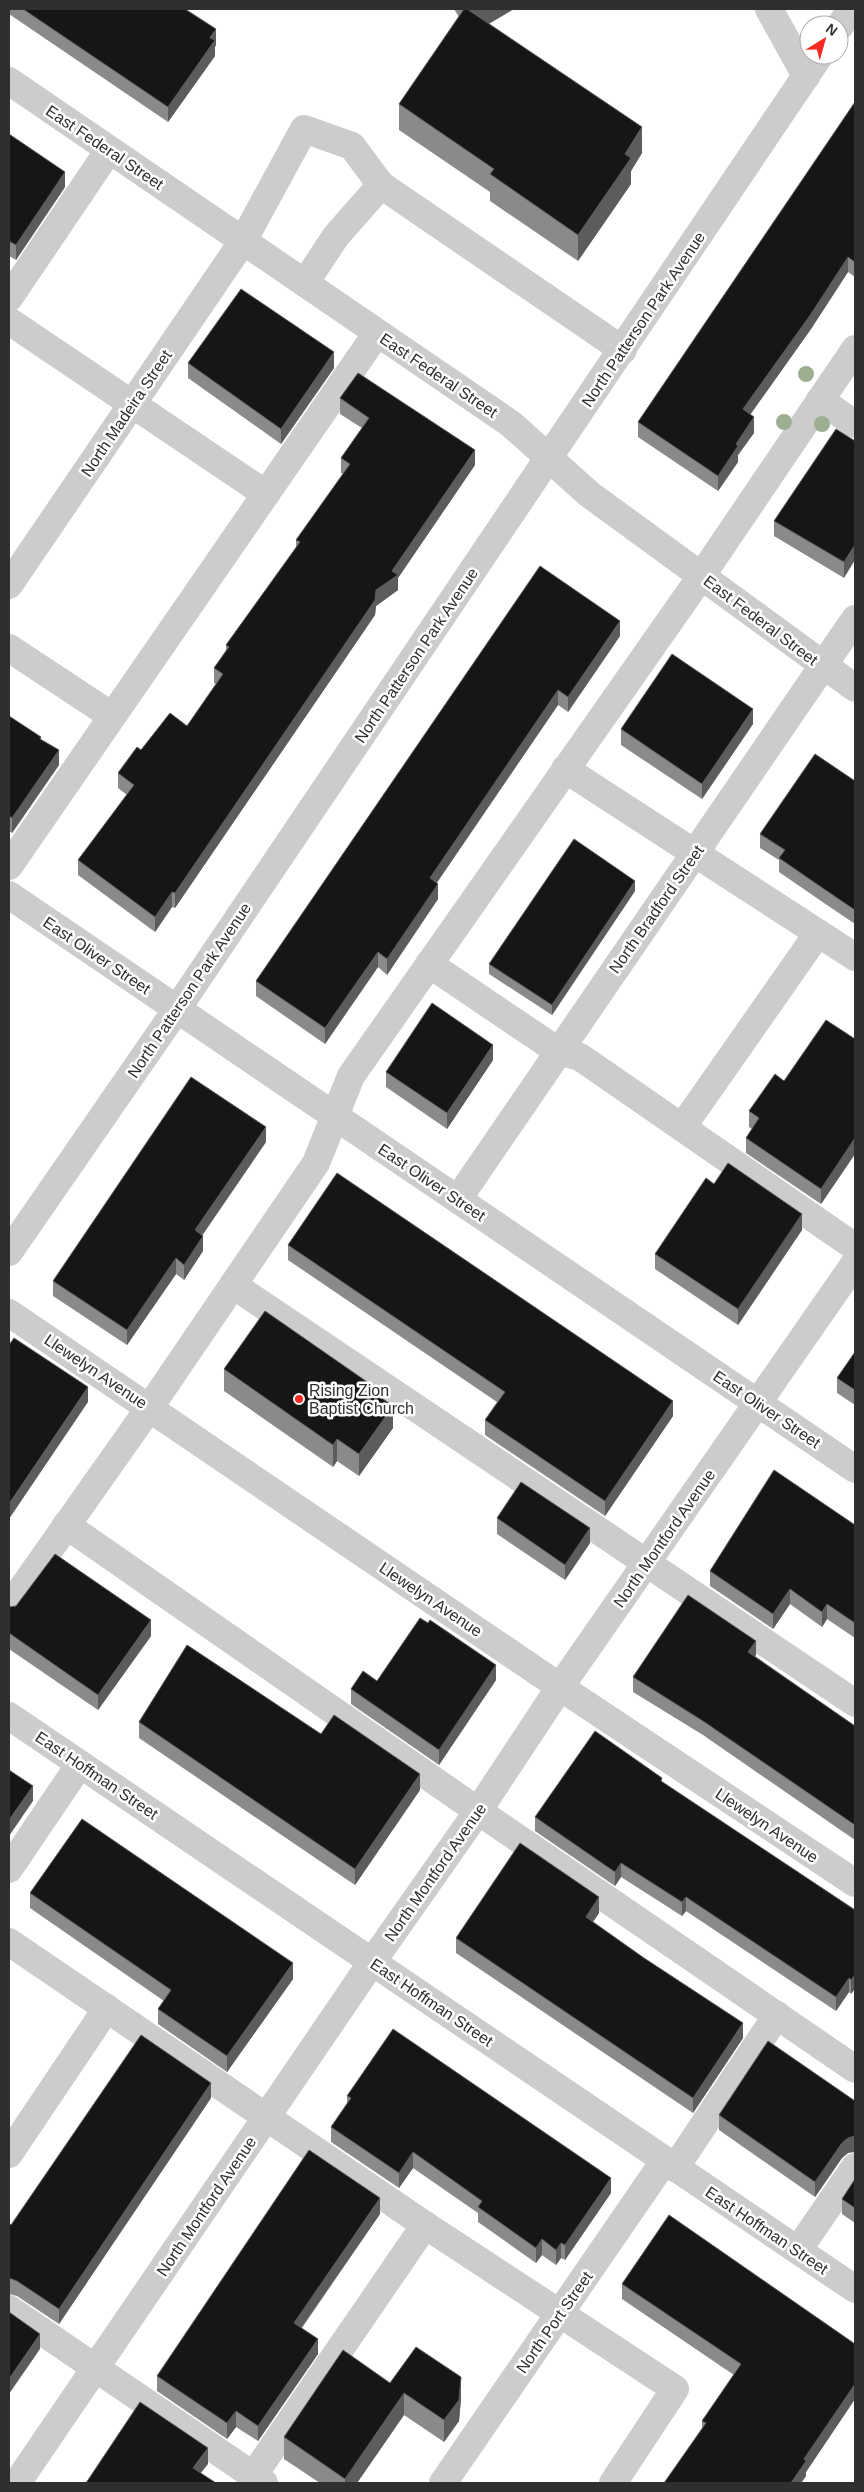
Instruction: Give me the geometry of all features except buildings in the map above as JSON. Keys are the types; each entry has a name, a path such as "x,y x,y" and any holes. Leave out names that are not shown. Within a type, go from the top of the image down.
{"street":[{"path":"769,9 813,66"},
{"name":"North Patterson Park Avenue","path":"9,1252 177,1009 813,66"},
{"name":"East Federal Street","path":"9,81 511,424 589,494 855,688"},
{"name":"North Madeira Street","path":"9,585 243,241 304,129 352,146 382,185"},
{"path":"9,298 109,150"},
{"path":"304,283 336,236 382,185 623,350"},
{"path":"9,321 266,494"},
{"path":"9,866 377,333"},
{"path":"9,1607 150,1407 316,1163 352,1076 564,769 702,576 855,350"},
{"path":"820,400 855,424"},
{"name":"North Bradford Street","path":"458,1199 855,619"},
{"path":"9,648 112,716"},
{"path":"564,769 855,957"},
{"name":"East Oliver Street","path":"9,895 855,1469"},
{"path":"683,1126 818,933"},
{"path":"429,964 558,1051 580,1057 683,1126 855,1247"},
{"name":"North Montford Avenue","path":"17,2483 372,1962 478,1811 560,1687 648,1563 855,1262"},
{"path":"233,1285 855,1703"},
{"name":"Llewelyn Avenue","path":"9,1313 560,1687 855,1883"},
{"path":"66,1525 478,1811 855,2069"},
{"name":"East Hoffman Street","path":"9,1716 855,2290"},
{"path":"9,1869 80,1764"},
{"path":"9,1942 425,2225 675,2389 613,2483"},
{"path":"9,2154 107,2008"},
{"name":"North Port Street","path":"443,2483 560,2313 777,2015"},
{"path":"798,2250 855,2166"},
{"path":"9,2309 95,2370 259,2480 425,2225"}],"place":[{"name":"Rising Zion Baptist Church","path":"299,1399"}]}
